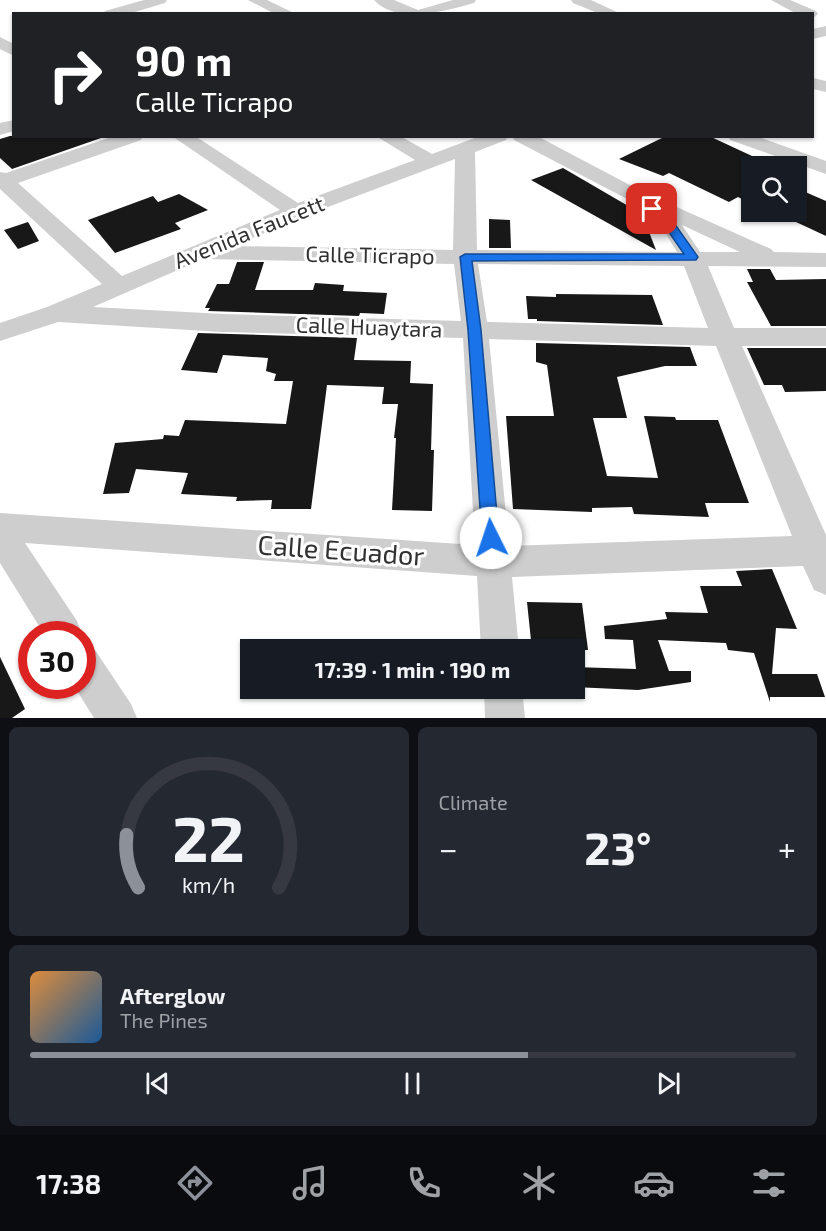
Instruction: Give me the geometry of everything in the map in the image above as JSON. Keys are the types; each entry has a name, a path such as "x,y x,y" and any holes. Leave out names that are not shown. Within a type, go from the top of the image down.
{"street":[{"path":"115,10 160,0"},
{"path":"255,0 284,12"},
{"path":"381,0 413,12"},
{"path":"425,12 469,0"},
{"path":"578,0 609,12"},
{"path":"778,0 807,12"},
{"path":"118,286 2,180 128,138"},
{"path":"184,138 296,211"},
{"path":"389,138 431,161"},
{"name":"Avenida Faucett","path":"0,332 56,313 296,211 494,138"},
{"path":"525,138 636,195 772,258"},
{"path":"743,138 826,168"},
{"path":"465,149 465,257 475,330 499,639"},
{"path":"636,195 669,222 692,257 822,560"},
{"name":"Calle Ticrapo","path":"202,252 826,260"},
{"name":"Calle Huaytara","path":"56,313 223,323 725,337 826,337"},
{"name":"Calle Ecuador","path":"0,526 492,562 822,560"},
{"path":"0,534 56,621"},
{"path":"96,685 117,718"},
{"path":"504,699 505,718"}],"building":[{"path":"10,136 12,138 101,138 12,169 0,158 0,139"},
{"path":"662,138 713,138 752,156 741,156 741,198 738,197 729,202 669,173 663,176 619,159"},
{"path":"563,168 642,214 656,250 531,180"},
{"path":"807,193 826,201 826,236 796,222 807,222"},
{"path":"179,194 208,210 175,223 181,229 115,253 88,220 153,196 158,202"},
{"path":"489,219 510,220 511,248 489,248"},
{"path":"28,222 39,241 18,249 4,230"},
{"path":"237,262 264,262 255,290 313,290 315,283 344,285 343,291 387,293 384,314 360,313 359,316 208,311 210,308 205,308 217,284 229,284"},
{"path":"747,269 770,269 776,280 826,279 826,326 771,326 747,282 753,282"},
{"path":"556,294 652,295 663,325 528,319 526,296 556,297"},
{"path":"198,333 357,338 354,360 411,361 410,383 433,384 432,511 392,510 396,438 394,438 398,404 382,404 384,387 327,385 311,509 271,509 272,500 236,501 237,497 181,494 188,473 136,469 129,493 103,494 115,443 163,439 164,435 179,436 185,420 286,424 293,381 274,381 276,374 266,371 268,358 223,355 217,373 181,370"},
{"path":"536,343 690,347 697,366 665,366 617,377 627,418 593,418 607,476 658,478 644,416 675,417 676,420 718,420 749,503 705,503 709,517 634,514 632,507 592,508 592,512 513,509 506,416 554,416 547,365 536,362"},
{"path":"747,348 826,348 826,391 785,392 782,385 764,385"},
{"path":"772,569 797,629 776,628 772,674 817,674 825,697 770,697 770,702 754,653 728,650 726,643 658,640 669,671 691,671 691,682 638,690 585,688 585,667 636,669 633,640 605,639 604,626 667,619 665,612 708,613 700,586 742,586 736,571"},
{"path":"527,602 582,603 588,650 585,650 585,639 531,639"},
{"path":"0,657 18,699 25,709 12,718 0,718"}],"route":[{"path":"491,538 475,330 465,257 692,257 669,222 652,209"}]}
